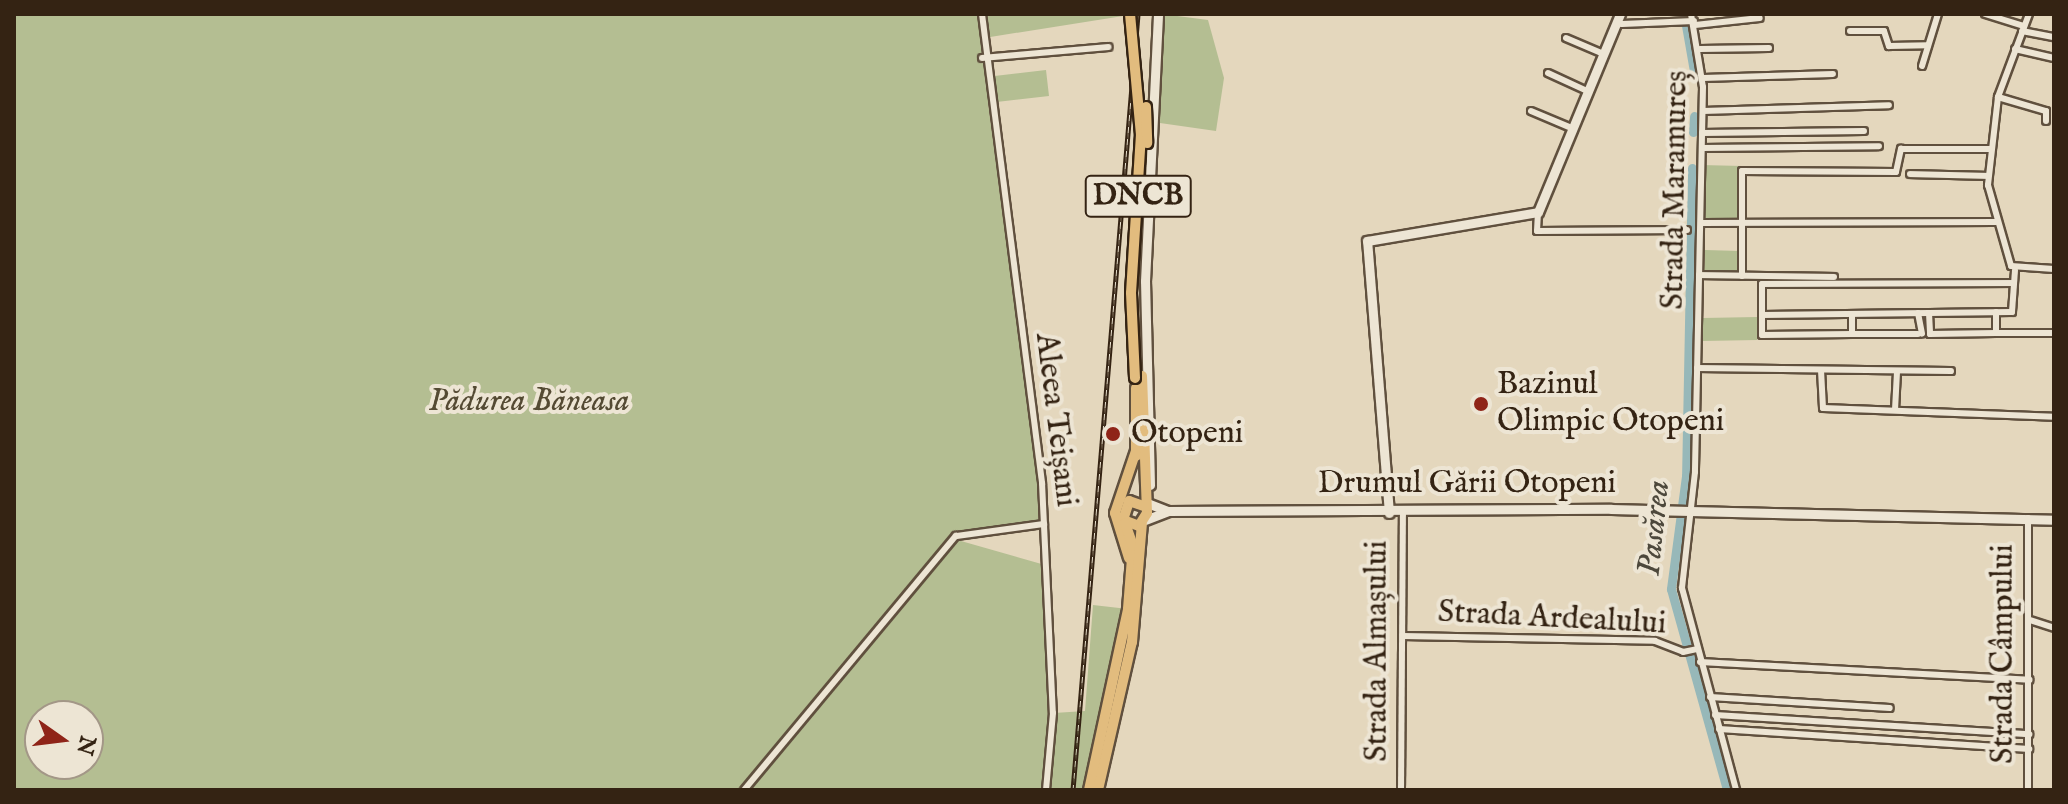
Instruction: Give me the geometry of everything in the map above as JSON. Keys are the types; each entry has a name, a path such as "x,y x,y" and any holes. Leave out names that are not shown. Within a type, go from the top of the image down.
{"main road":[{"name":"DNCB","path":"1098,790 1129,660 1146,507 1136,296 1147,125 1133,14"},
{"name":"DNCB","path":"1089,790 1130,588 1133,546 1125,523 1136,451 1139,377"},
{"path":"1130,588 1129,554 1115,513 1136,451"},
{"path":"1126,503 1146,507"},
{"path":"1125,523 1144,522"}],"street":[{"name":"Aleea Teișani","path":"982,14 982,58 1044,524 1053,713 1046,790"},
{"path":"1146,507 1152,429 1145,281 1158,14"},
{"path":"1922,66 1938,14"},
{"path":"1985,14 2054,37"},
{"path":"1762,315 2013,311 2015,270 1996,222 1988,176 1998,97 2029,14"},
{"path":"1687,230 1537,231 1538,212 1569,127 1621,19 1683,25 1693,20 1760,18"},
{"name":"Strada Maramureș","path":"1693,20 1703,78 1701,223 1691,512 1682,588 1695,649 1736,790"},
{"path":"1850,31 1884,31 1889,46 1928,45"},
{"path":"1566,38 1602,53"},
{"path":"982,58 1109,47"},
{"path":"1700,49 1769,48"},
{"path":"2015,49 2054,58"},
{"path":"1548,73 1585,90"},
{"path":"1703,78 1833,74"},
{"path":"1998,97 2046,111 2046,121"},
{"path":"1703,111 1889,105"},
{"path":"1531,111 1569,127"},
{"path":"1702,133 1864,131"},
{"path":"1702,148 1879,146"},
{"path":"1742,276 1742,171 1896,172 1900,150 1991,149"},
{"path":"1910,174 1988,176"},
{"path":"1389,513 1367,241 1538,212"},
{"path":"1701,223 1996,222"},
{"path":"2015,270 2054,269"},
{"path":"1699,275 1834,277"},
{"path":"2014,283 1762,284 1762,335 2054,333"},
{"path":"1996,312 1996,333"},
{"path":"1918,313 1918,334"},
{"path":"1929,313 1930,334"},
{"path":"1852,314 1852,334"},
{"path":"1697,368 1951,371"},
{"path":"1821,370 1821,407 2054,417"},
{"path":"1895,410 1897,371"},
{"name":"Drumul Gării Otopeni","path":"1146,507 1168,511 1672,511 2054,520"},
{"name":"Drumul Gării Otopeni","path":"1144,522 1168,511"},
{"name":"Strada Almașului","path":"1401,790 1403,512"},
{"name":"Strada Câmpului","path":"2028,518 2028,790"},
{"path":"744,790 956,536 1044,524"},
{"path":"2030,620 2054,628"},
{"name":"Strada Ardealului","path":"1403,636 1668,642 1683,652 1695,649"},
{"path":"1700,662 2030,680"},
{"path":"1710,697 1890,708"},
{"path":"1796,702 1865,704"},
{"path":"1715,715 2029,734"},
{"path":"1719,729 2029,749"}],"green space":[{"name":"Pădurea Băneasa","path":"14,14 982,14 986,88 986,77 1046,70 1049,96 988,103 1044,524 967,530 954,539 1045,565 1054,713 1085,711 1093,605 1128,609 1089,790 14,790"},
{"path":"984,14 1123,14 1123,16 984,38"},
{"path":"1162,14 1208,20 1224,78 1216,131 1160,123"},
{"path":"1701,165 1742,166 1743,224 1701,223"},
{"path":"1705,250 1740,251 1739,272 1704,270"},
{"path":"1757,317 1757,340 1702,341 1703,318"}],"waterway":[{"name":"Pasărea","path":"1684,14 1695,77"},
{"name":"Pasărea","path":"1693,132 1694,116"},
{"name":"Pasărea","path":"1692,168 1686,476 1671,589 1727,790"}],"railway":[{"path":"1073,790 1138,14"}],"place":[{"name":"Bazinul Olimpic Otopeni","path":"1481,404"},
{"name":"Otopeni","path":"1113,434"}]}
